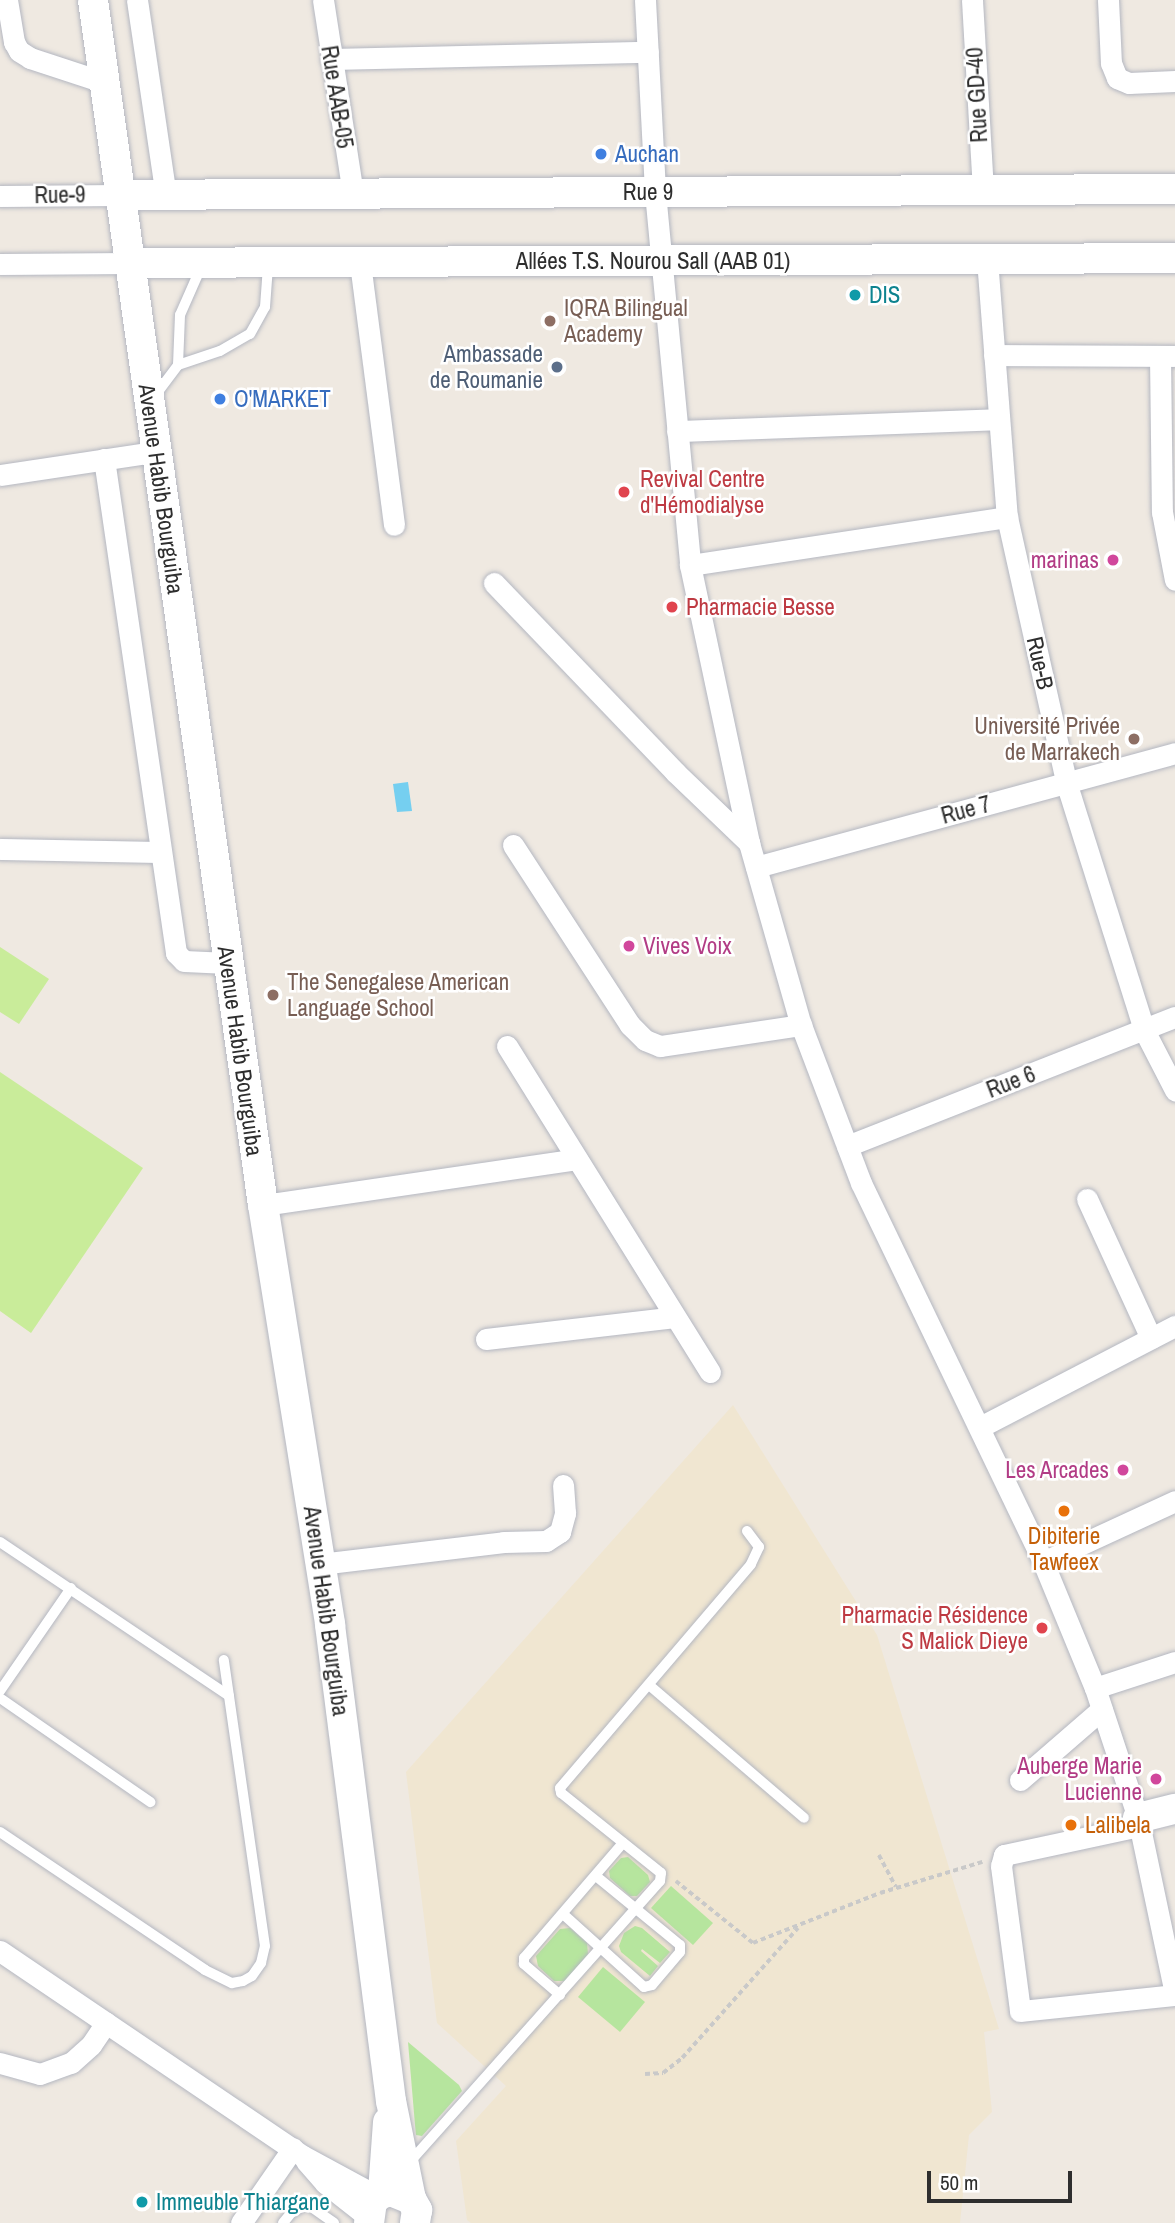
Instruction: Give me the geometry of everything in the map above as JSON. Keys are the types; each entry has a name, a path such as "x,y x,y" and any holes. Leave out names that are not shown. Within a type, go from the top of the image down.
{"main road":[{"name":"Avenue Habib Bourguiba","path":"93,0 262,1205 320,1564 391,2101"},
{"name":"Rue 9","path":"120,195 1175,189"},
{"name":"Allées T.S. Nourou Sall (AAB 01)","path":"131,263 1175,258"},
{"path":"1139,1822 1175,1810"},
{"path":"390,2210 406,2166 391,2101"},
{"path":"390,2210 391,2101"}],"street":[{"path":"8,0 14,42 19,51 30,58 103,82"},
{"path":"137,0 166,196"},
{"name":"Rue AAB-05","path":"323,0 353,194"},
{"path":"645,0 655,192 690,565 749,843 801,1025 861,1183 981,1427 1043,1562 1095,1688 1139,1822 1172,1956 1175,1994 1020,2011 1001,1866 1004,1855 1139,1822"},
{"name":"Rue GD-40","path":"972,0 983,189"},
{"path":"1108,0 1111,63 1117,78 1129,83 1175,81"},
{"path":"331,59 648,52"},
{"name":"Rue-9","path":"0,196 120,195"},
{"name":"Rue-B","path":"987,259 1007,517 1066,782 1144,1030 1175,1090"},
{"path":"0,264 131,263"},
{"path":"360,263 394,525"},
{"path":"994,355 1168,356 1162,512 1175,580"},
{"path":"677,431 999,419"},
{"path":"0,475 155,452"},
{"path":"104,459 178,958 193,963 228,963"},
{"path":"690,565 1007,517"},
{"path":"494,583 675,772 749,843"},
{"name":"Rue 7","path":"756,867 1175,753"},
{"path":"513,845 630,1025 645,1040 660,1046 801,1025"},
{"path":"0,849 162,852"},
{"name":"Rue 6","path":"847,1146 1175,1017"},
{"path":"507,1046 710,1372"},
{"path":"262,1205 577,1159"},
{"path":"1087,1199 1150,1338"},
{"path":"486,1339 675,1317"},
{"path":"981,1427 1175,1326"},
{"path":"320,1564 504,1542 546,1541 560,1532 565,1513 563,1485"},
{"path":"1043,1562 1175,1501"},
{"path":"1095,1688 1175,1662"},
{"path":"1020,1780 1102,1709"},
{"path":"0,1951 298,2152 390,2210"},
{"path":"0,2063 40,2074 71,2063 91,2045 106,2023"},
{"path":"298,2152 325,2183 390,2210"},
{"path":"241,2223 298,2152"}],"lane":[{"path":"149,405 178,365 180,315 203,262"},
{"path":"178,365 220,351 250,334 265,307 269,263"},
{"path":"406,2166 561,1995 662,1878 661,1873 561,1793 560,1788 757,1556 759,1547 747,1531"},
{"path":"0,1542 229,1696"},
{"path":"0,1691 71,1588"},
{"path":"0,1832 205,1970 232,1983 243,1981 261,1963 265,1946 224,1660"},
{"path":"649,1685 804,1818"},
{"path":"0,1698 150,1802"},
{"path":"561,1995 523,1962 623,1843"},
{"path":"563,1914 644,1987 652,1985 680,1952 680,1944 596,1876"},
{"path":"283,2223 292,2212 307,2204 336,2223 390,2210"}],"path":[{"path":"879,1855 897,1888"},
{"path":"662,1878 673,1879 753,1943 897,1888 1004,1855"},
{"path":"645,2074 663,2074 682,2058 799,1926"}],"shaded area":[{"path":"733,1405 877,1635 999,2029 984,2032 992,2112 969,2135 960,2223 471,2223 467,2220 456,2141 506,2086 437,2023 406,1772"}],"green space":[{"path":"0,947 49,979 19,1024 0,1012"},
{"path":"0,1072 143,1168 31,1333 0,1311"},
{"path":"628,1857 648,1875 650,1882 637,1896 630,1896 610,1878 609,1871 621,1858"},
{"path":"671,1886 713,1923 693,1945 651,1908"},
{"path":"635,1926 642,1928 670,1952 660,1963 642,1949 658,1966 650,1976 621,1952 619,1946 624,1933"},
{"path":"570,1928 587,1943 588,1954 565,1981 554,1981 538,1966 536,1956 560,1929"},
{"path":"603,1967 645,2002 620,2032 578,1997"},
{"path":"408,2042 459,2085 462,2091 422,2136 416,2135"}],"water":[{"path":"408,782 412,811 397,812 393,784"}],"place":[{"name":"Auchan","path":"601,154"},
{"name":"DIS","path":"855,295"},
{"name":"IQRA Bilingual Academy","path":"550,321"},
{"name":"Ambassade de Roumanie","path":"557,367"},
{"name":"O'MARKET","path":"220,399"},
{"name":"Revival Centre d'Hémodialyse","path":"624,492"},
{"name":"marinas","path":"1113,560"},
{"name":"Pharmacie Besse","path":"672,607"},
{"name":"Université Privée de Marrakech","path":"1134,739"},
{"name":"Vives Voix","path":"629,946"},
{"name":"The Senegalese American Language School","path":"273,995"},
{"name":"Les Arcades","path":"1123,1470"},
{"name":"Dibiterie Tawfeex","path":"1064,1511"},
{"name":"Pharmacie Résidence S Malick Dieye","path":"1042,1628"},
{"name":"Auberge Marie Lucienne","path":"1156,1779"},
{"name":"Lalibela","path":"1071,1825"},
{"name":"Immeuble Thiargane","path":"142,2202"}]}
